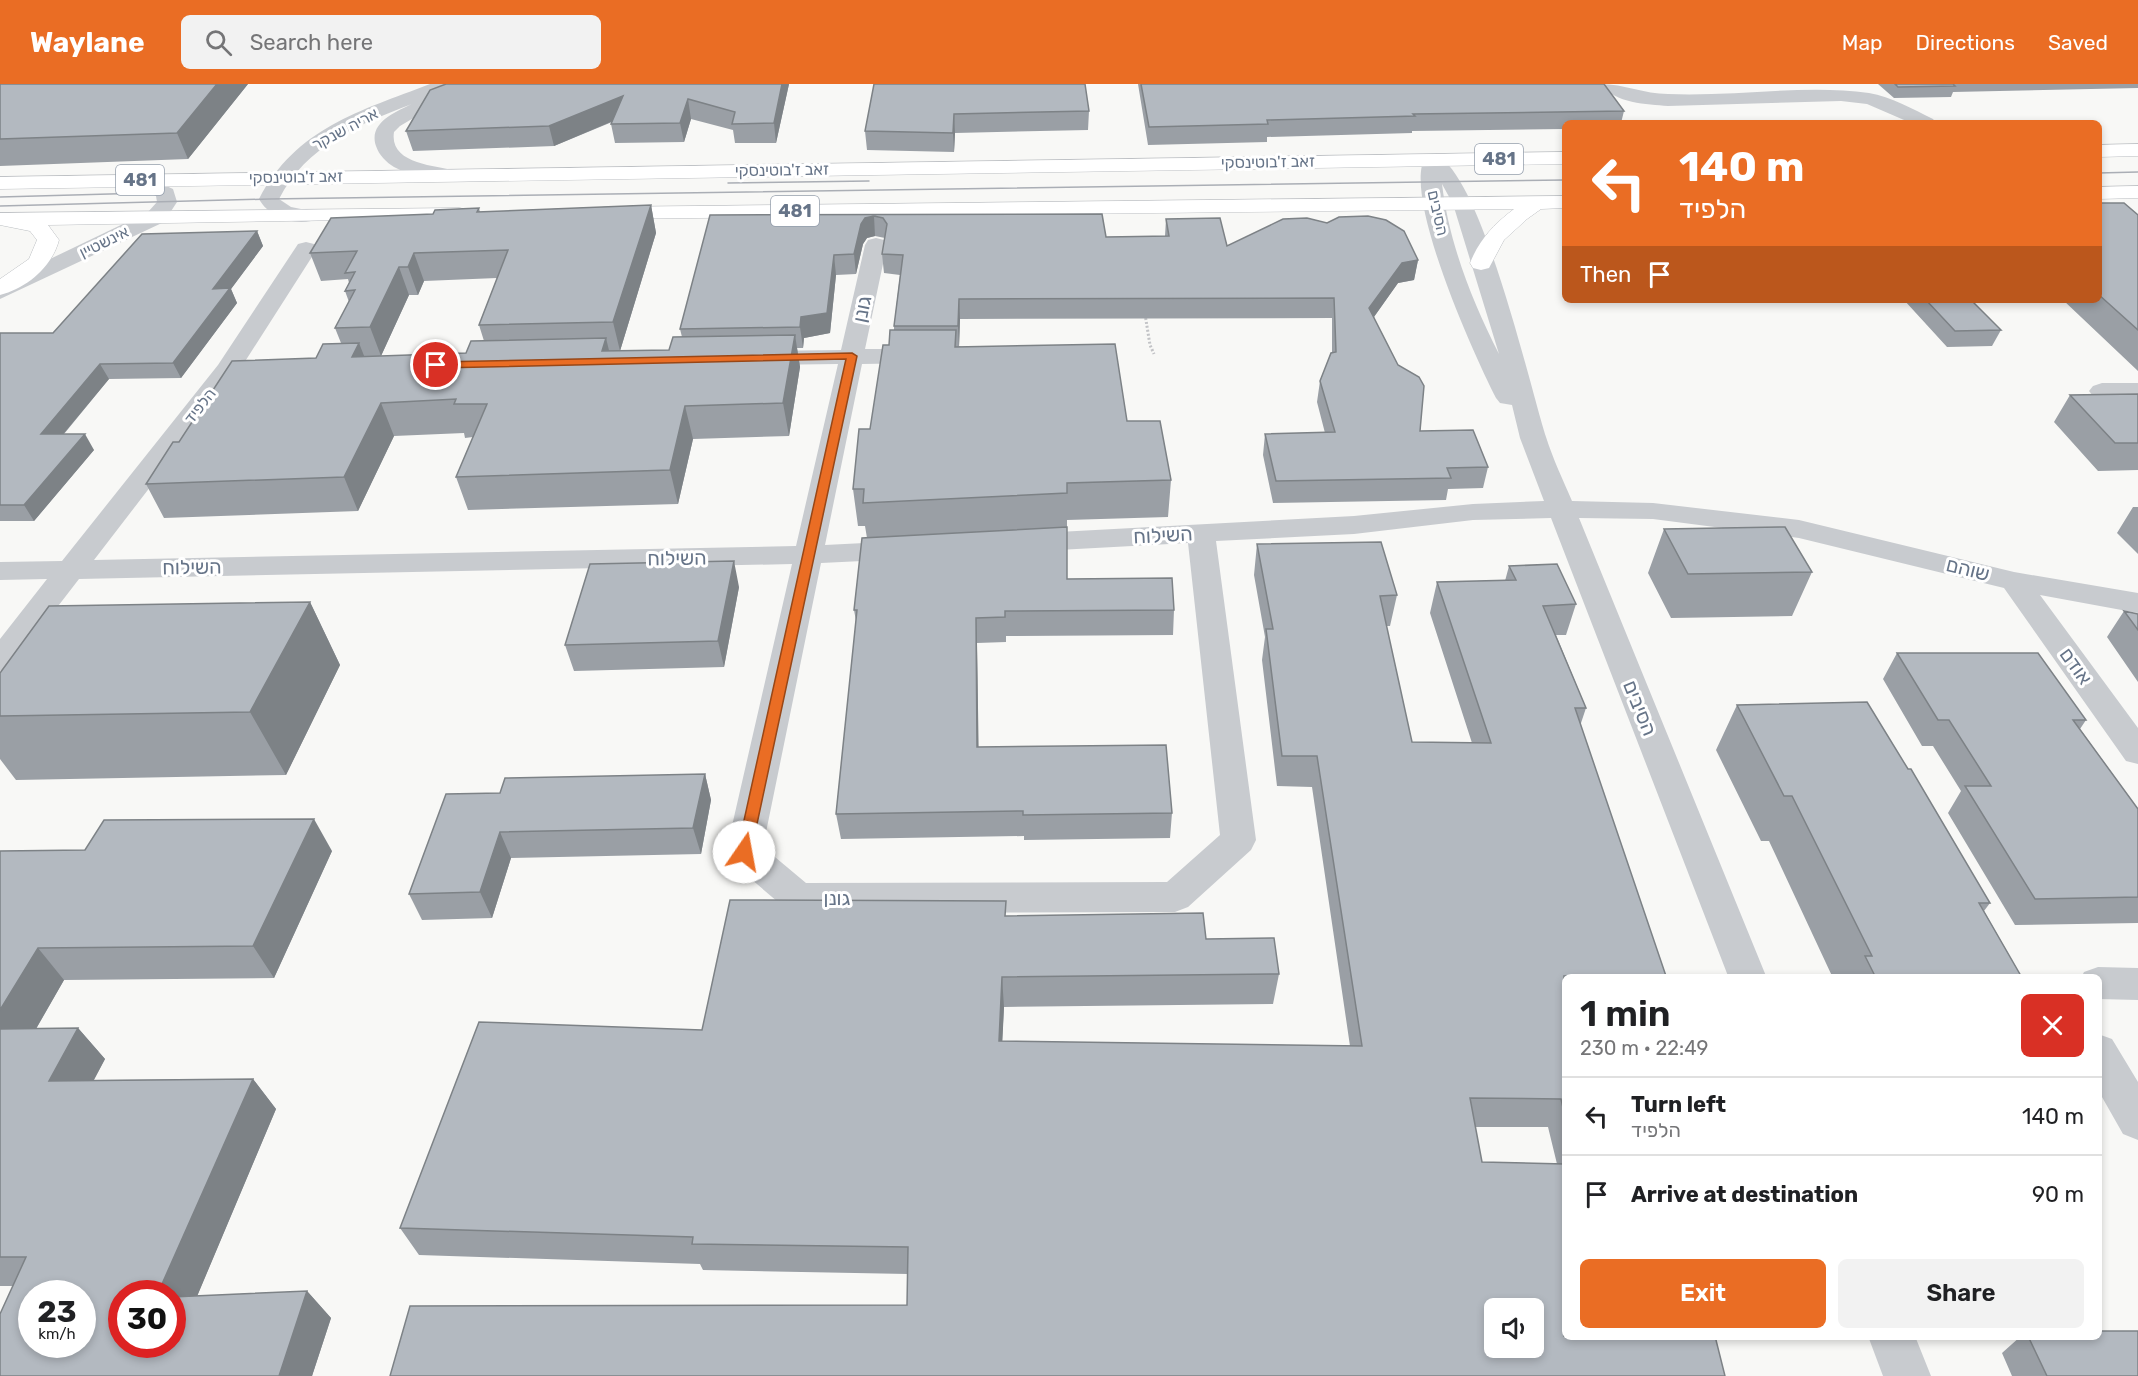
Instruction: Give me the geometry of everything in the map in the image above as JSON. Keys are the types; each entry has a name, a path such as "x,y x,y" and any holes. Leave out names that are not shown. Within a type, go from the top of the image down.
{"main road":[{"path":"2102,151 2138,150"},
{"name":"זאב ז'בוטינסקי","path":"0,183 1562,158"},
{"path":"1481,263 1485,249 1509,222 1538,202"},
{"name":"481","path":"583,213 1562,202"},
{"name":"זאב ז'בוטינסקי","path":"2,219 476,214"},
{"path":"0,290 38,263 45,255 48,240 38,226 2,219"}],"street":[{"name":"אריה שנקר","path":"303,216 282,212 271,204 269,199 281,177 303,152 330,134 447,84"},
{"name":"אריה שנקר","path":"449,175 405,165 391,155 384,145 384,135 388,126 403,116 475,84"},
{"path":"1610,84 1617,90 1641,98 1668,100 1841,95 1870,99 1917,120"},
{"name":"הסיבים","path":"1433,160 1452,182 1462,204 1510,352 1533,438 1746,974"},
{"name":"הסיבים","path":"1433,160 1431,173 1434,204 1455,277 1496,375 1533,438"},
{"path":"140,180 166,193 167,202 156,217"},
{"name":"אינשטיין","path":"0,290 156,217"},
{"name":"גונן","path":"876,245 744,852 798,898 1175,897 1238,840 1201,533"},
{"name":"הלפיד","path":"0,660 239,369 306,249"},
{"path":"734,359 946,356"},
{"path":"2102,392 2138,391"},
{"name":"השילוח","path":"998,544 1354,525 1442,530 1565,520"},
{"name":"שוהם","path":"1565,520 1799,529 2014,581 2138,603"},
{"name":"השילוח","path":"0,571 807,555 927,549"},
{"name":"אודם","path":"2014,581 2138,752"},
{"path":"2102,983 2138,984"},
{"path":"2102,1059 2138,1121"},
{"path":"1893,1340 1907,1376"}],"path":[{"path":"1145,312 1150,345 1154,354"}],"building":[{"path":"0,84 217,84 177,133 0,139"},
{"path":"446,84 782,84 774,123 732,124 735,112 688,99 680,123 611,124 623,96 549,126 406,131 430,90"},
{"path":"874,84 1085,84 1089,111 954,114 953,133 865,131"},
{"path":"1141,84 1604,84 1624,111 1413,114 1415,116 1267,120 1268,124 1149,127"},
{"path":"1895,84 1953,84 1955,86 1898,87"},
{"path":"2102,203 2124,203 2138,215 2138,330 2102,298"},
{"path":"651,205 613,322 479,325 508,250 414,253 408,267 399,267 370,327 335,328 355,290 345,291 355,272 345,273 357,251 310,253 331,218 433,214 435,210 479,208 477,212"},
{"path":"1102,214 1106,237 1169,236 1166,219 1220,218 1227,246 1283,219 1307,218 1327,223 1339,217 1368,216 1386,220 1404,231 1418,260 1402,263 1369,308 1398,365 1419,377 1424,386 1420,431 1473,430 1488,467 1447,468 1451,478 1276,481 1265,434 1335,432 1320,381 1331,353 1336,352 1334,298 959,299 958,326 894,326 903,255 882,254 887,224 883,218 874,216 865,218 861,224 854,254 834,255 827,313 801,317 800,327 680,329 710,215"},
{"path":"257,231 213,289 230,288 173,363 100,364 41,434 85,434 24,505 0,505 0,333 53,333 142,234"},
{"path":"1929,303 1974,303 2001,330 1955,331"},
{"path":"890,330 956,330 955,347 1115,344 1127,421 1160,421 1171,480 1067,483 1067,493 863,503 864,489 853,489 859,429 870,429 883,345 889,345"},
{"path":"795,335 783,403 685,406 670,470 456,477 487,404 454,404 456,399 381,403 344,477 146,484 173,442 179,442 232,361 316,358 323,344 359,343 352,357 466,353 471,341 606,338 602,351 669,350 673,337"},
{"path":"2138,394 2138,443 2115,443 2070,395"},
{"path":"1067,527 1067,579 1172,578 1174,610 1005,611 1005,617 976,618 977,747 1166,745 1172,813 1023,815 1023,811 836,814 862,538"},
{"path":"1785,527 1812,572 1688,574 1664,529"},
{"path":"1381,542 1397,595 1380,596 1412,742 1491,743 1437,582 1516,580 1509,566 1557,564 1576,604 1543,606 1586,708 1575,708 1665,974 1562,974 1562,1103 1561,1099 1470,1098 1482,1162 1562,1164 1562,1340 1716,1340 1725,1376 390,1376 410,1306 907,1305 908,1247 692,1244 693,1237 400,1228 479,1022 702,1030 730,900 1006,901 1005,916 1203,913 1206,939 1274,938 1279,974 1002,977 999,1041 1362,1046 1317,756 1282,756 1266,629 1273,629 1257,544"},
{"path":"734,561 718,641 565,645 590,564"},
{"path":"310,602 250,712 0,716 0,673 49,606"},
{"path":"2124,611 2138,614 2138,630"},
{"path":"1897,653 2038,653 2086,720 2073,720 2138,809 2138,897 2035,899 1965,786 1991,786 1949,720 1938,720"},
{"path":"1867,702 1908,769 1911,769 1990,903 1979,903 2020,974 1874,974 1865,956 1872,956 1792,796 1784,796 1737,705"},
{"path":"705,774 693,828 500,832 480,892 409,894 446,794 500,793 505,778"},
{"path":"314,819 253,946 38,948 0,1010 0,851 85,850 104,820"},
{"path":"78,1028 49,1081 253,1079 164,1280 108,1280 108,1358 186,1358 186,1296 307,1291 279,1376 0,1376 0,1314 26,1257 0,1257 0,1029"},
{"path":"2102,1331 2138,1331 2138,1376 2047,1376 2030,1340 2102,1340"}],"tram line":[{"path":"2102,173 2138,172"},
{"path":"0,206 269,199 1562,180"},
{"path":"728,183 869,181"},
{"path":"0,197 146,193"}],"route":[{"path":"436,365 852,356 744,852"}]}
